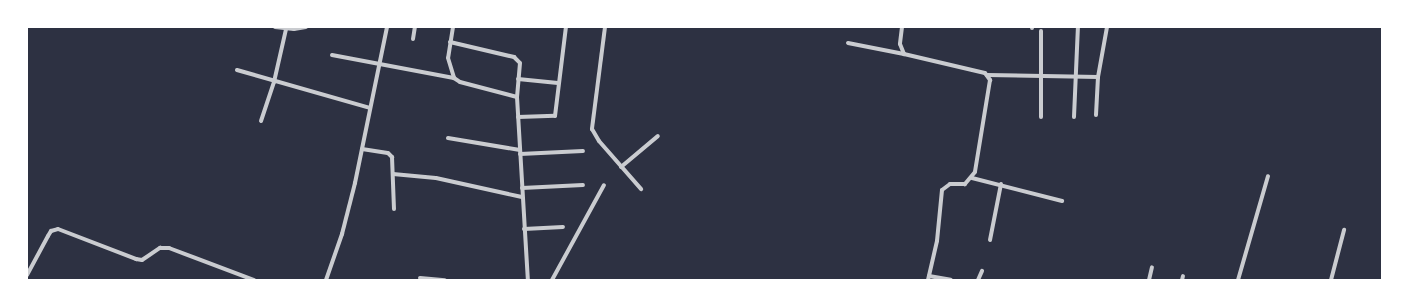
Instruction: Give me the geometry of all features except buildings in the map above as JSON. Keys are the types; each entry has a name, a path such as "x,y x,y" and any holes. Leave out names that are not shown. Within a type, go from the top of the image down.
{"street":[{"path":"275,27 286,29 306,27"},
{"path":"326,280 342,234 362,149 387,27"},
{"path":"413,39 415,27"},
{"path":"453,27 448,64 454,78"},
{"path":"518,117 555,116 566,27"},
{"path":"605,27 592,129 621,167 641,189"},
{"path":"902,27 900,44 904,54"},
{"path":"1074,117 1078,27"},
{"path":"1096,115 1098,77 1107,27"},
{"path":"261,121 274,82 286,29"},
{"path":"1041,117 1042,31"},
{"path":"450,42 514,56 520,63 517,97 528,280"},
{"path":"848,43 904,54 987,75 1098,77"},
{"path":"332,54 379,65 454,78 460,82 517,97"},
{"path":"237,70 274,82 370,108"},
{"path":"951,280 928,278 937,241 942,190 945,186 965,184 972,178 977,163 990,80 987,75"},
{"path":"518,78 558,84"},
{"path":"621,167 658,136"},
{"path":"448,138 520,152 583,151"},
{"path":"362,149 388,153 392,156 394,209"},
{"path":"393,174 436,178 522,197"},
{"path":"1238,280 1268,176"},
{"path":"972,178 1001,184 1062,201"},
{"path":"990,240 1001,184"},
{"path":"522,188 583,185"},
{"path":"552,280 604,185"},
{"path":"524,229 562,227"},
{"path":"27,275 51,231 58,229 136,259 142,260 160,248 169,248 254,280"},
{"path":"1331,280 1344,230"},
{"path":"1149,280 1152,267"},
{"path":"978,280 982,271"},
{"path":"420,278 445,280"}]}
